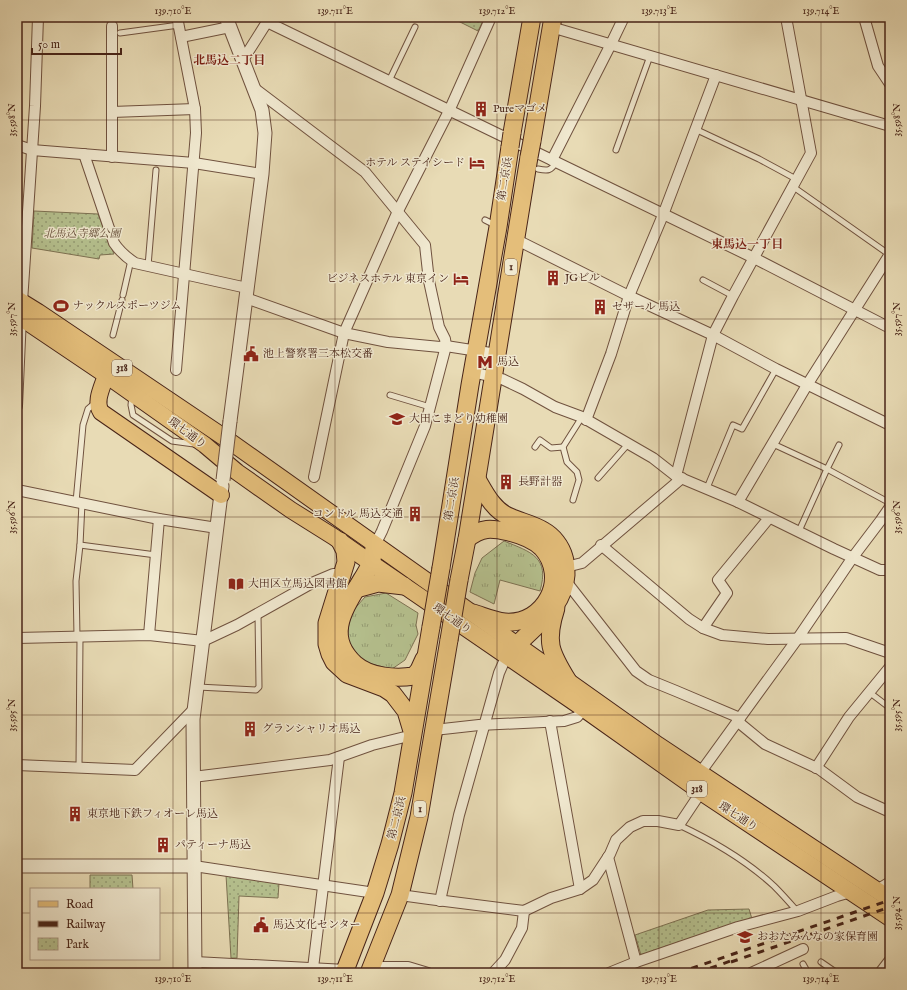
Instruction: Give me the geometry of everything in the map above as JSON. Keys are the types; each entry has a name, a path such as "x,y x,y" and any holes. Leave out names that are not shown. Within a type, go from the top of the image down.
{"highway":[{"name":"第二京浜","path":"345,971 375,893 390,844 403,793 476,350 492,223 511,140 532,17"},
{"name":"第二京浜","path":"370,970 400,894 419,817 477,479 515,239 533,156 552,22"},
{"path":"473,613 506,622 526,618 536,613 545,605 552,590 559,574 563,554 558,544 549,534 538,527 509,517 501,512 487,496 477,479"},
{"path":"467,539 481,530 488,528 519,534 530,539 541,547 559,574 563,591 552,620 549,640 553,654 568,681"},
{"path":"340,541 345,551 346,562 328,624 327,644 330,654 334,662 347,674 384,688 393,694 406,711 413,734"},
{"path":"337,594 366,560 375,545"},
{"path":"366,560 356,589 347,605 340,629 340,644 345,654 357,666 376,674 400,678 414,676 419,670 426,654"},
{"path":"356,589 378,583 404,586"},
{"path":"512,651 544,620 557,604"}],"main road":[{"name":"環七通り","path":"19,308 106,375 205,445 237,472 244,485 261,498 274,506 291,510 340,541 404,586 512,651 568,681 700,773 884,886 890,899"},
{"name":"環七通り","path":"19,308 225,438 244,444 272,465 294,488 473,613 512,651 584,709 701,792 890,918"},
{"path":"106,375 98,399 98,406 101,412 222,487"}],"street":[{"path":"17,406 19,308 32,150 39,39 38,17"},
{"path":"314,477 344,333 398,211 449,111 491,17"},
{"path":"554,161 624,17"},
{"path":"786,17 811,153 713,335 679,477 582,563 559,574 636,671 649,680 676,690 739,719 765,744 816,768 857,797 890,812"},
{"path":"864,17 878,66 890,84"},
{"path":"243,60 269,20 449,111 754,258 890,328"},
{"path":"176,370 196,133 194,108 178,21"},
{"path":"181,37 228,22 262,110 265,125 262,174 194,708 193,777 195,968 313,968 345,971"},
{"path":"552,22 611,44 890,126"},
{"path":"112,26 112,157"},
{"path":"584,419 611,354 629,296 663,215 716,75"},
{"path":"254,88 365,172 425,245 429,281 439,327 445,339 446,346 426,426 375,545"},
{"path":"112,112 194,108"},
{"path":"17,146 32,150 194,163 262,174"},
{"path":"84,154 114,243 119,251 135,263 184,274 246,293 344,333 388,342 440,347 446,346 497,354"},
{"path":"515,239 629,296 713,335 776,369 890,425"},
{"path":"738,502 807,384 890,255"},
{"path":"472,372 494,376 523,389 555,407 584,419 629,443 679,477 738,502 880,570 890,570"},
{"path":"17,490 159,519 217,528"},
{"path":"700,773 798,638 890,506"},
{"path":"703,628 727,593 718,580 769,518"},
{"path":"149,635 159,519"},
{"path":"601,545 689,619 703,628 722,635 736,637 768,639 846,638 890,653"},
{"path":"17,638 149,635 203,641 237,625 314,582 333,574 342,574"},
{"path":"440,901 459,815 498,673 512,651"},
{"path":"816,768 849,717 890,667"},
{"path":"17,765 135,770 194,708"},
{"path":"434,730 484,725 564,721 577,717 584,709"},
{"path":"550,721 580,889"},
{"path":"193,777 330,760 372,745 413,734"},
{"path":"313,968 339,757"},
{"path":"400,894 440,901 524,911 552,898 580,889 593,880 608,857 616,840 630,827 643,821 658,821 679,825 701,792"},
{"path":"608,857 636,962"},
{"path":"17,866 194,866 375,893"},
{"path":"609,973 636,962 738,927 798,911 851,892"},
{"path":"493,973 505,960 522,928 524,911"},
{"path":"752,973 803,949"},
{"path":"880,973 890,960"},
{"path":"370,970 408,967 428,973"}],"lane":[{"path":"120,33 178,21"},
{"path":"389,81 415,27"},
{"path":"616,150 650,56"},
{"path":"695,129 759,159 794,183 890,255"},
{"path":"533,156 549,171 552,169 554,161"},
{"path":"148,266 156,170"},
{"path":"113,335 130,260"},
{"path":"703,280 733,296"},
{"path":"707,488 733,425 742,429 776,369"},
{"path":"390,395 430,407"},
{"path":"79,767 76,581 80,545 79,503 83,425 88,409 98,399"},
{"path":"535,447 540,440 551,448 563,447 584,419"},
{"path":"598,478 629,443"},
{"path":"773,444 827,469 890,503"},
{"path":"799,531 839,445"},
{"path":"563,447 567,462 577,472 579,480 573,500"},
{"path":"80,545 156,555"},
{"path":"197,686 256,690 260,687 258,613"},
{"path":"869,692 890,708"},
{"path":"679,825 700,835 740,860 773,885 798,911"},
{"path":"821,962 837,973"},
{"path":"804,964 808,973"}],"green space":[{"path":"450,17 485,17 478,31"},
{"name":"北馬込寺郷公園","path":"34,211 98,214 114,254 100,255 99,259 32,248"},
{"path":"504,541 536,557 542,570 542,580 540,591 500,580 494,604 470,592 475,573 482,558"},
{"path":"386,593 418,613 416,625 418,634 405,660 392,669 363,662 347,640 350,614 365,597"},
{"path":"90,875 132,875 133,888 90,888"},
{"path":"226,875 279,883 278,898 239,896 237,958 231,958"},
{"path":"749,909 752,919 641,955 635,935 708,910"}],"railway":[{"path":"678,973 890,900"},
{"path":"731,962 890,907"},
{"path":"697,973 736,959"}],"place":[{"name":"Pureマゴメ","path":"481,109"},
{"name":"ホテル ステイシード","path":"477,163"},
{"name":"JGビル","path":"553,278"},
{"name":"ビジネスホテル 東京イン","path":"461,279"},
{"name":"ナックルスポーツジム","path":"61,306"},
{"name":"セザール 馬込","path":"600,307"},
{"name":"池上警察署三本松交番","path":"251,354"},
{"name":"馬込","path":"485,362"},
{"name":"大田こまどり幼稚園","path":"397,419"},
{"name":"長野計器","path":"506,482"},
{"name":"コンドル 馬込交通","path":"415,514"},
{"name":"大田区立馬込図書館","path":"236,584"},
{"name":"グランシャリオ馬込","path":"250,729"},
{"name":"東京地下鉄フィオーレ馬込","path":"75,814"},
{"name":"パティーナ馬込","path":"163,845"},
{"name":"馬込文化センター","path":"261,925"},
{"name":"おおたみんなの家保育園","path":"745,937"}],"district":[{"name":"北馬込二丁目","path":"229,60"},
{"name":"東馬込一丁目","path":"747,244"}]}
